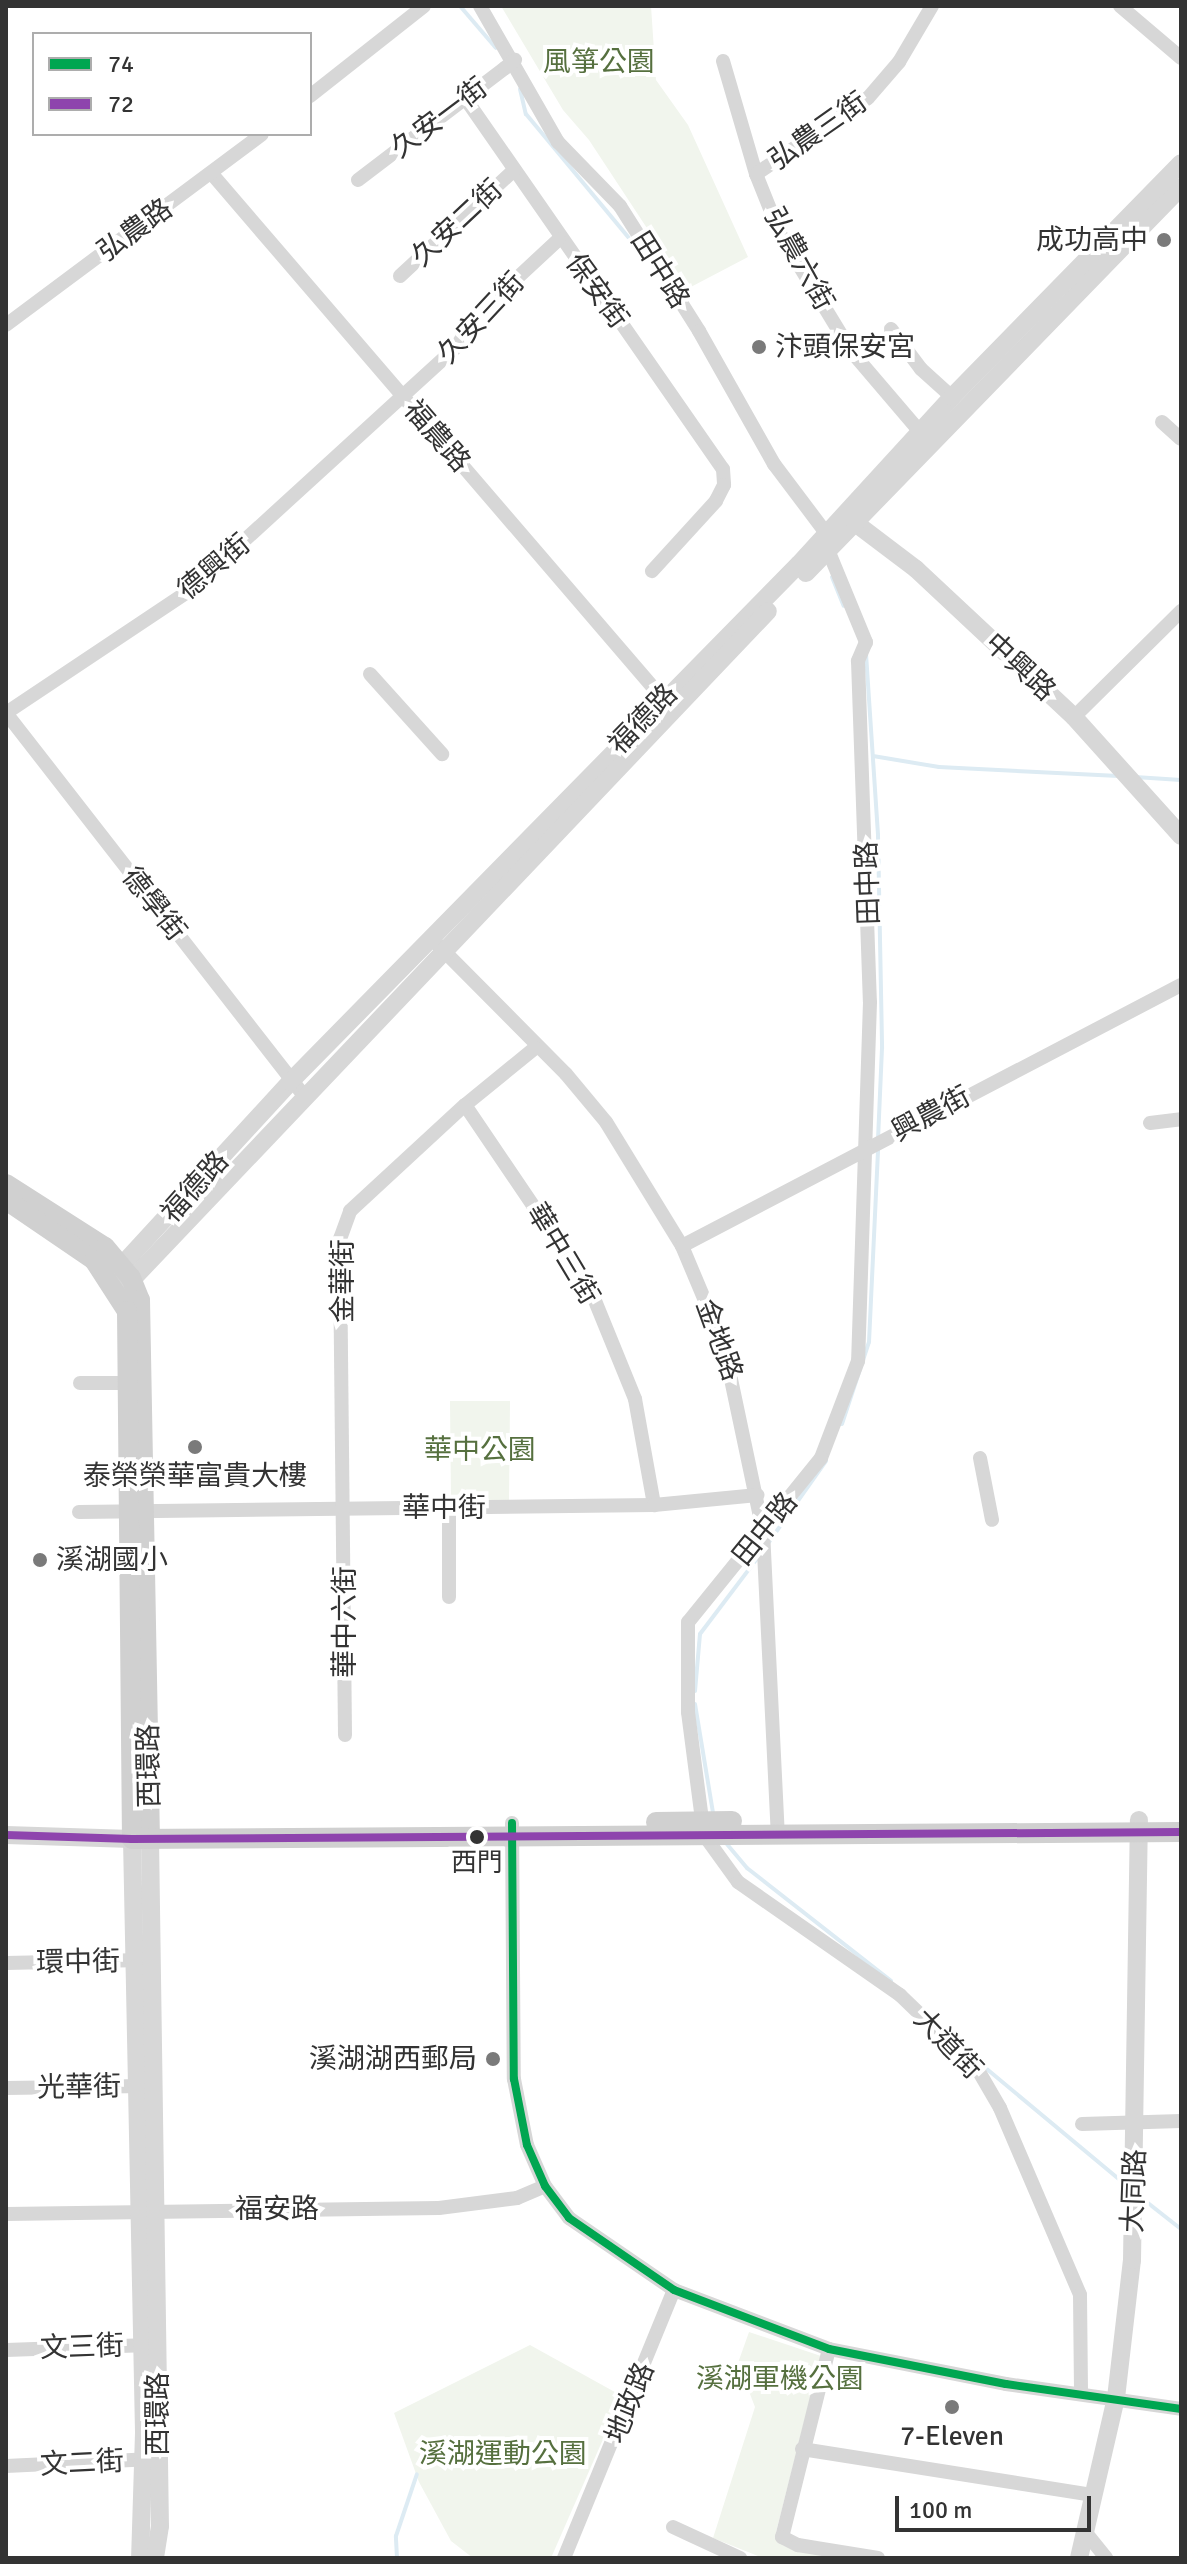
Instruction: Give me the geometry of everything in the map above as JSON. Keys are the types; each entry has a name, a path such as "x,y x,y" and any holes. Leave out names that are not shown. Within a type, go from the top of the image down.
{"main road":[{"path":"6,1184 105,1247 120,1279"},
{"path":"6,1200 120,1279"},
{"name":"西環路","path":"120,1279 127,1311 128,1383 137,1511"},
{"name":"西環路","path":"120,1279 143,1324 137,1511 141,1833"},
{"path":"1139,1826 1181,1819"},
{"path":"141,1833 1139,1826 1181,1832"}],"street":[{"path":"312,94 424,6"},
{"name":"田中路","path":"480,6 558,142 620,206 699,331 774,464 827,542 866,642 858,661 869,880 866,1148 858,1361 821,1458 688,1622 688,1712 714,1828"},
{"name":"弘農三街","path":"756,174 868,98 899,62 932,6"},
{"path":"1120,6 1181,58"},
{"name":"弘農六街","path":"723,61 756,174 780,234 851,351 921,433"},
{"name":"久安一街","path":"358,180 510,63"},
{"name":"保安街","path":"465,98 559,239 723,469 724,485 652,571"},
{"name":"弘農路","path":"6,325 260,136"},
{"name":"福德路","path":"849,519 952,397 1181,163"},
{"name":"久安二街","path":"400,276 514,170"},
{"name":"福農路","path":"212,174 662,698"},
{"name":"福德路","path":"120,1279 296,1088 849,519 1181,187"},
{"name":"久安三街","path":"403,396 457,346 473,319 559,239"},
{"path":"891,329 921,369 952,397"},
{"name":"德興街","path":"6,713 189,591 403,396"},
{"path":"1162,422 1181,439"},
{"name":"中興路","path":"849,519 916,569 1074,717 1181,836"},
{"name":"福德路","path":"439,944 662,698 827,542"},
{"path":"1074,717 1181,611"},
{"path":"370,674 442,754"},
{"name":"德學街","path":"6,713 296,1088"},
{"name":"金地路","path":"439,944 535,1048 566,1074 606,1122 682,1246 733,1374 763,1531 777,1828"},
{"name":"興農街","path":"682,1246 1181,985"},
{"path":"465,1105 535,1048"},
{"name":"華中三街","path":"465,1105 591,1291 635,1399 654,1505"},
{"name":"金華街","path":"345,1508 343,1226 350,1211 465,1105"},
{"path":"1150,1123 1181,1119"},
{"path":"80,1383 128,1383"},
{"path":"980,1458 992,1520"},
{"name":"華中街","path":"79,1512 654,1505 758,1495"},
{"name":"華中六街","path":"345,1508 345,1735"},
{"path":"449,1508 449,1597"},
{"name":"大同路","path":"1079,2558 1116,2398 1135,2192 1139,1826"},
{"name":"大道街","path":"714,1828 738,1882 900,1995 978,2070 1000,2108 1080,2295 1081,2394"},
{"path":"512,1829 514,2079 527,2145 545,2186 569,2218 674,2290 829,2349 1181,2409"},
{"path":"6,1835 141,1833"},
{"name":"西環路","path":"140,2558 151,2459 141,1833"},
{"name":"環中街","path":"6,1963 143,1960"},
{"name":"光華街","path":"6,2088 144,2086"},
{"path":"1082,2124 1181,2121"},
{"name":"福安路","path":"6,2214 146,2208 439,2208 517,2198 545,2186"},
{"name":"地政路","path":"564,2558 674,2290"},
{"name":"文三街","path":"6,2350 150,2345"},
{"path":"829,2349 782,2537 798,2545 878,2558"},
{"path":"802,2449 1093,2495"},
{"name":"西環路","path":"151,2459 160,2526 155,2558"},
{"name":"文二街","path":"6,2466 151,2459"},
{"path":"160,2526 170,2558"},
{"path":"673,2527 740,2558"},
{"path":"1086,2533 1106,2558"}],"green space":[{"name":"風箏公園","path":"501,6 651,6 656,80 688,125 748,257 687,289 589,140 563,110"},
{"name":"華中公園","path":"450,1401 510,1401 509,1501 451,1500"},
{"name":"溪湖軍機公園","path":"749,2332 821,2356 776,2532 780,2540 858,2558 763,2558 713,2538 755,2407 738,2363"},
{"name":"溪湖運動公園","path":"530,2345 622,2396 551,2558 473,2558 451,2541 419,2482 394,2413"}],"waterway":[{"path":"460,6 496,48"},
{"path":"520,89 526,114 647,260"},
{"path":"832,577 844,606"},
{"path":"866,654 878,835 882,1048 878,1141"},
{"path":"873,756 939,767 1119,776"},
{"path":"1135,777 1181,780"},
{"path":"842,1424 869,1342 878,1149"},
{"path":"769,1542 826,1461"},
{"path":"695,1691 700,1634 759,1556"},
{"path":"695,1704 713,1813"},
{"path":"726,1843 747,1868 891,1981"},
{"path":"982,2065 1126,2185"},
{"path":"1139,2196 1181,2229"},
{"path":"397,2558 396,2536 417,2474"}],"transit line":[{"name":"74","path":"512,1823 514,2079 527,2145 545,2186 569,2218 674,2290 829,2349 1006,2384 1181,2409"},
{"name":"72","path":"6,1835 132,1839 1181,1832"}],"place":[{"name":"成功高中","path":"1164,240"},
{"name":"汴頭保安宮","path":"759,347"},
{"name":"泰榮榮華富貴大樓","path":"195,1447"},
{"name":"溪湖國小","path":"40,1560"},
{"name":"西門","path":"477,1837"},
{"name":"溪湖湖西郵局","path":"493,2059"},
{"name":"7-Eleven","path":"952,2407"}]}
